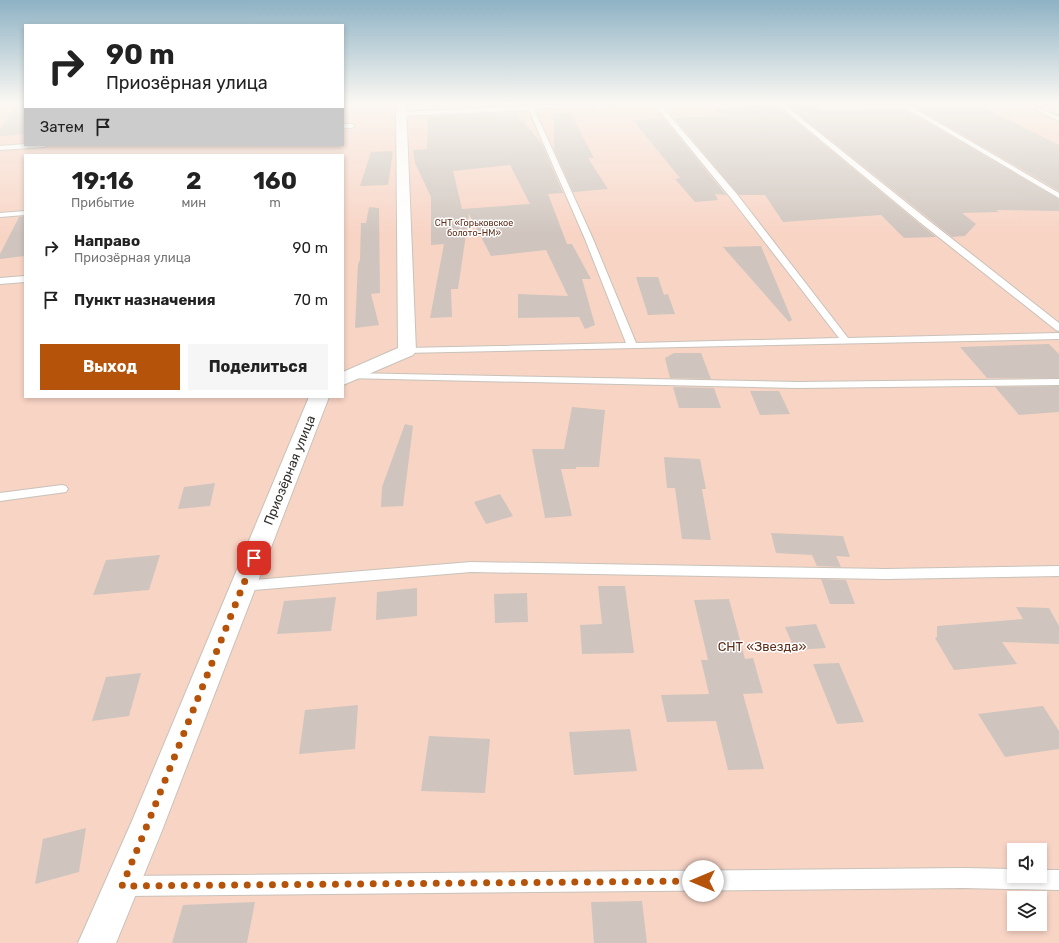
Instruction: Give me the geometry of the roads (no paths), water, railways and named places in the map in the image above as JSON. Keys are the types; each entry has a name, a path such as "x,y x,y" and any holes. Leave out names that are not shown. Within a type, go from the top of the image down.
{"street":[{"path":"346,377 407,351 402,146"},
{"name":"Приозёрная улица","path":"97,943 144,833 319,398"}],"lane":[{"path":"0,148 29,146"},
{"path":"548,146 589,239 632,346"},
{"path":"691,146 733,195 845,340"},
{"path":"832,146 1059,328"},
{"path":"974,146 1059,196"},
{"path":"0,215 24,213"},
{"path":"0,281 24,279"},
{"path":"407,351 1059,336"},
{"path":"346,377 798,385 1059,382"},
{"path":"0,497 62,489"},
{"path":"242,586 471,567 886,574 1059,571"},
{"path":"122,886 963,878 1059,880"}],"park label":[{"name":"СНТ «Горьковское болото-НМ»","path":"474,228"},
{"name":"СНТ «Звезда»","path":"762,646"}]}
